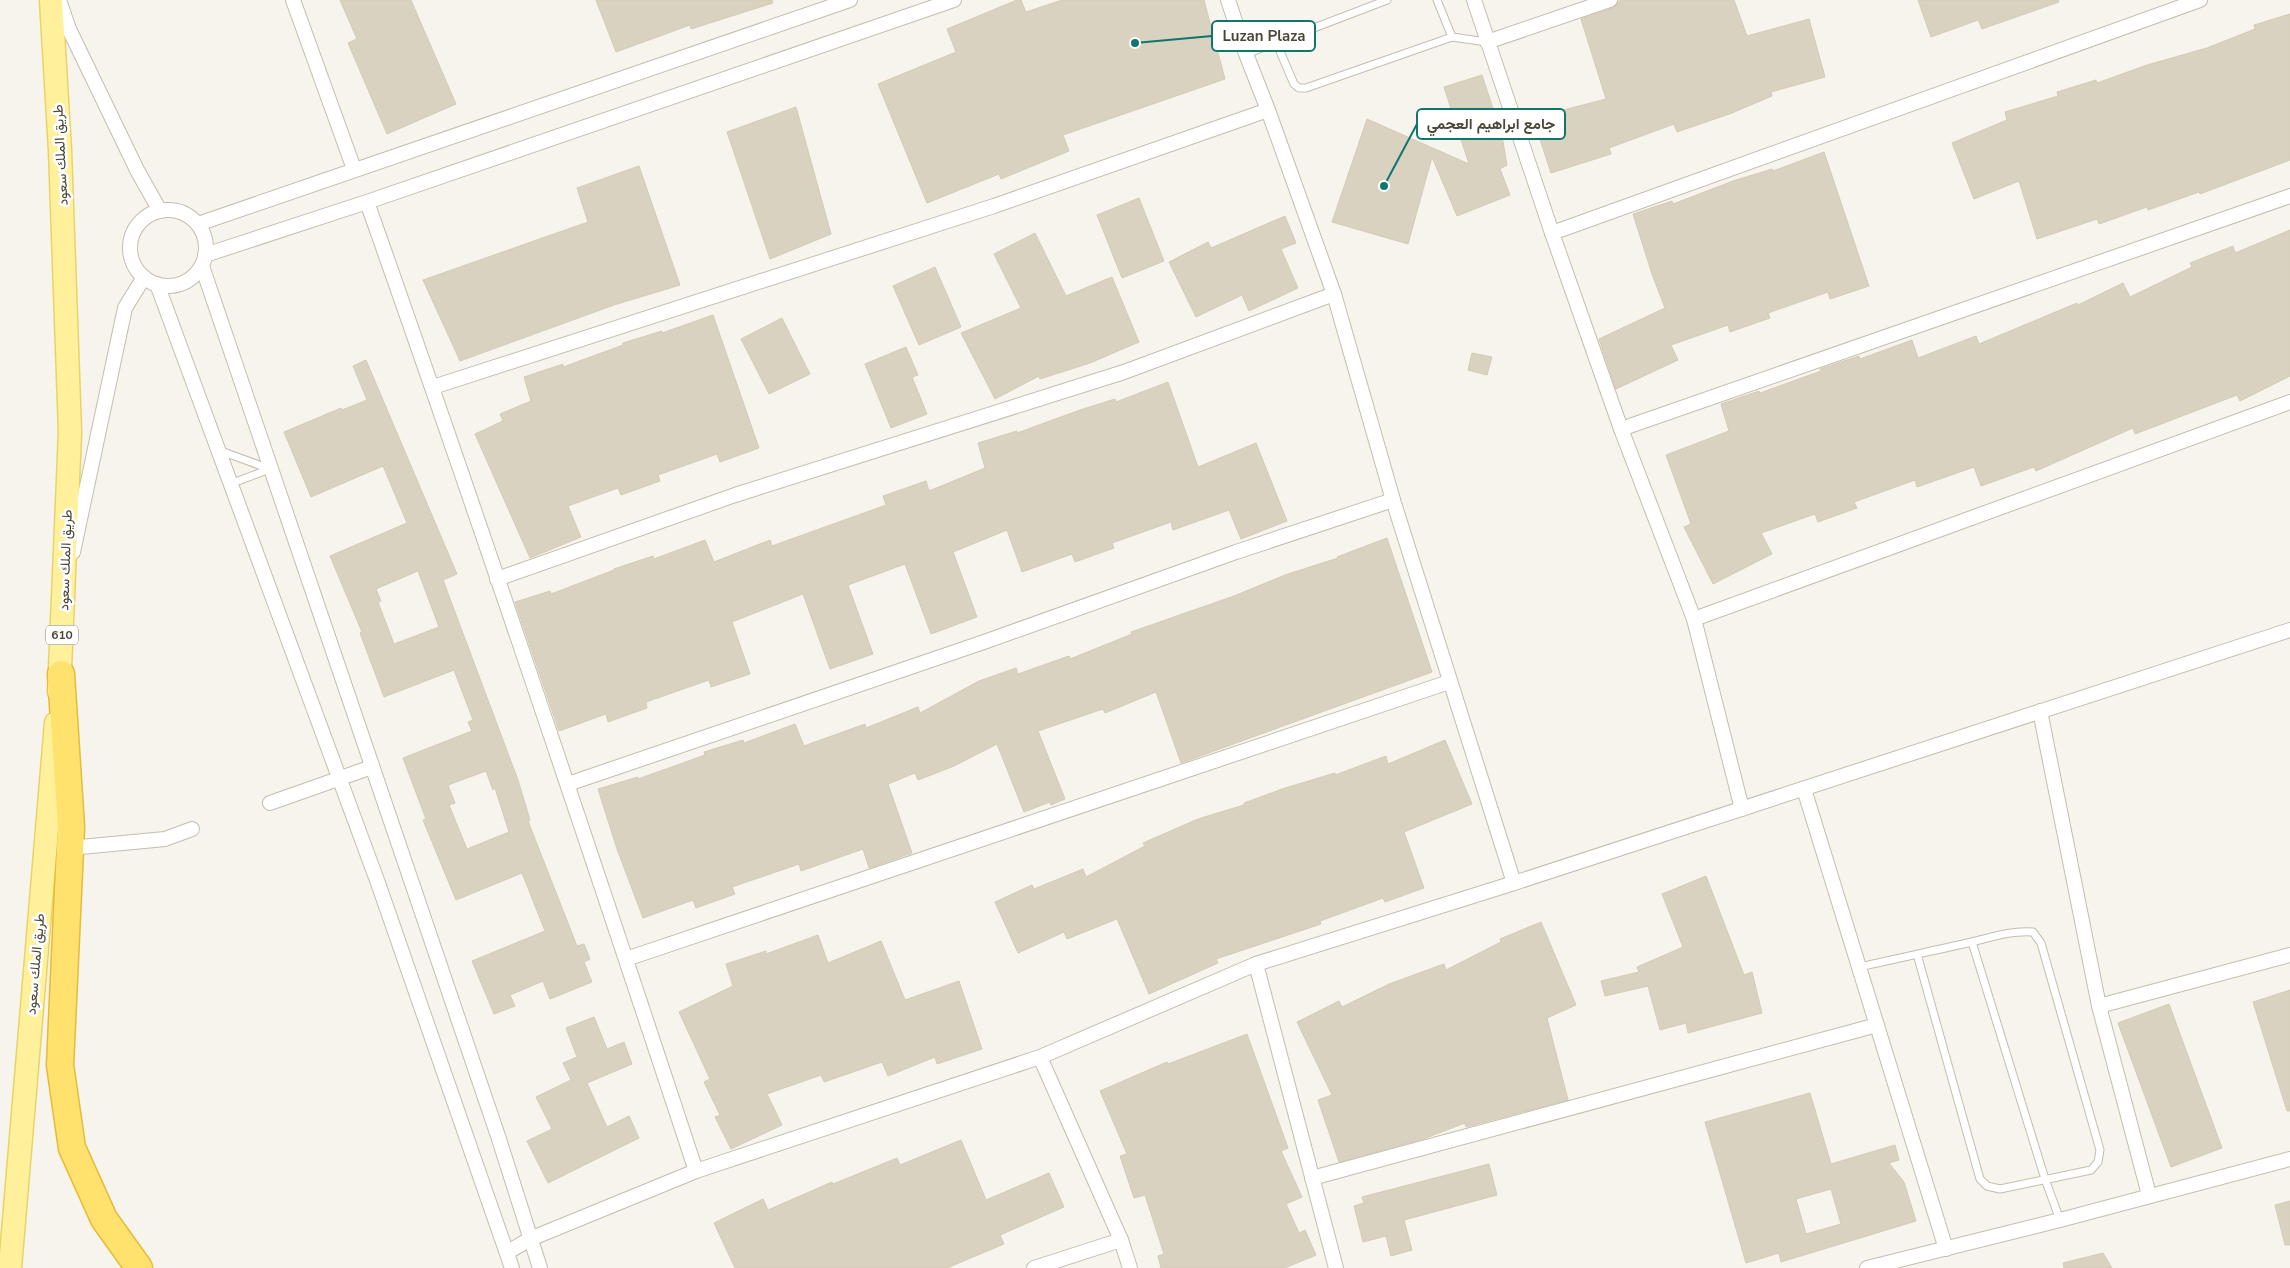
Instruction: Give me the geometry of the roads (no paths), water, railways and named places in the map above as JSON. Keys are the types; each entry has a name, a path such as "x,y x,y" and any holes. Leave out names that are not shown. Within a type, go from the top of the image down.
{"highway":[{"path":"60,674 71,827 60,1065 72,1148 104,1219 139,1268"}],"main road":[{"name":"طريق الملك سعود","path":"10,1268 60,674 70,432 60,150 51,0"}],"street":[{"path":"59,0 69,29 137,170 160,211"},
{"path":"293,0 354,169"},
{"path":"198,224 850,0"},
{"path":"203,260 954,0"},
{"path":"1228,0 1334,294 1393,500 1514,883"},
{"path":"1474,0 1552,233 1621,429 1694,618 1742,809"},
{"path":"1487,42 1610,0"},
{"path":"1552,233 2200,0"},
{"path":"433,388 994,206 1268,110"},
{"path":"1621,429 2290,196"},
{"path":"367,202 433,388 568,784 696,1171"},
{"path":"160,211 181,212 198,224 204,234 206,244 203,260 193,276 170,286 157,284 144,277 136,268 132,257 132,239 140,223 149,215 160,211"},
{"path":"203,260 372,767 498,1136 540,1268"},
{"path":"63,596 125,308 144,277"},
{"path":"157,284 339,778 508,1252 512,1268"},
{"path":"497,578 735,494 1124,372 1334,294"},
{"path":"1694,618 2290,402"},
{"path":"568,784 984,642 1236,552 1393,500"},
{"path":"508,1252 530,1239 696,1171 1040,1057 1256,964 1514,883 2290,630"},
{"path":"626,959 1449,682"},
{"path":"2040,711 2099,1006 2149,1195"},
{"path":"270,803 372,767"},
{"path":"1804,789 1946,1249"},
{"path":"70,848 165,839 192,829"},
{"path":"2099,1006 2290,956"},
{"path":"1256,964 1336,1268"},
{"path":"1312,1178 1878,1025"},
{"path":"1040,1057 1120,1240 1130,1268"},
{"path":"1867,1268 2060,1220 2290,1159"},
{"path":"1034,1268 1120,1240"}],"lane":[{"path":"1246,54 1387,0"},
{"path":"1437,0 1452,37"},
{"path":"1276,42 1294,84 1299,88 1306,88 1452,37 1487,42"},
{"path":"218,450 270,469 230,484"},
{"path":"1860,967 1917,954 2022,931 2033,932 2041,943 2100,1150 2098,1162 2091,1170 2000,1189 1987,1186 1980,1178 1917,954"},
{"path":"1972,942 2045,1179 2060,1220"}],"place":[{"name":"Luzan Plaza","path":"1135,43"},
{"name":"جامع ابراهيم العجمي","path":"1384,186"}]}
